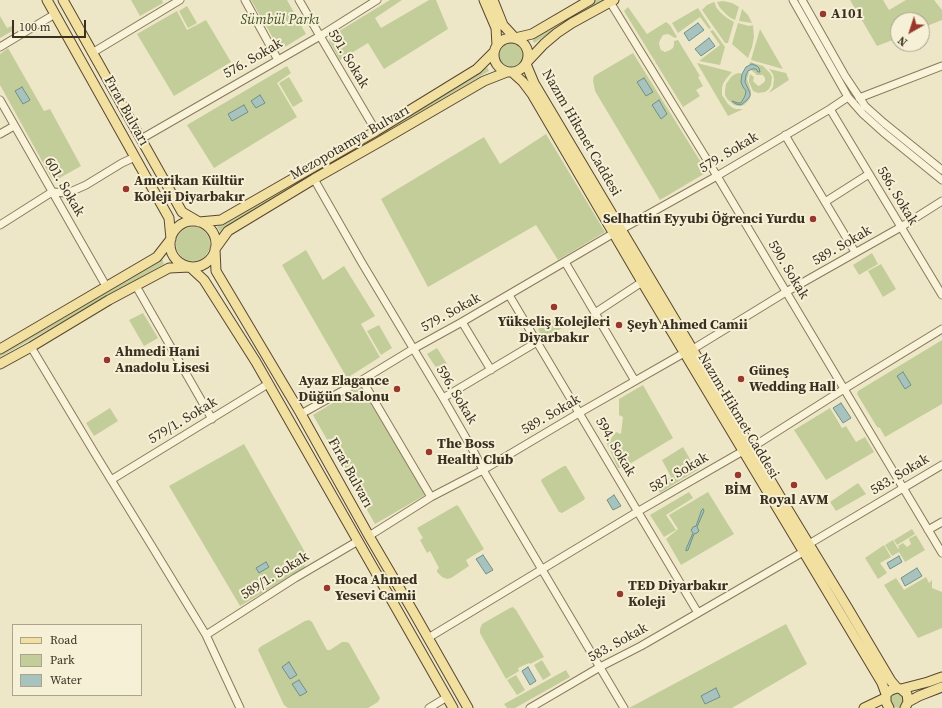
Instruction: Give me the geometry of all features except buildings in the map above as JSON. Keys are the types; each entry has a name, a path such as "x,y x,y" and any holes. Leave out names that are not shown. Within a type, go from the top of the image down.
{"main road":[{"name":"Fırat Bulvarı","path":"47,0 169,218 171,239"},
{"name":"Fırat Bulvarı","path":"63,0 182,212 199,222"},
{"path":"484,0 496,28 494,59 501,69 509,72 518,71 557,33 612,1"},
{"path":"493,0 503,25 526,47 528,54 527,62"},
{"path":"495,49 504,39 532,34 590,0"},
{"name":"Mezopotamya Bulvarı","path":"199,222 221,220 376,130 477,69 495,49"},
{"name":"Nazım Hikmet Caddesi","path":"527,62 534,83 688,351 747,449 809,544 891,681 907,694 907,706"},
{"name":"Mezopotamya Bulvarı","path":"215,249 228,232 314,178 484,81 509,72"},
{"name":"Nazım Hikmet Caddesi","path":"509,72 523,82 532,94 618,231 642,282 688,351"},
{"path":"0,364 109,300 169,268 190,267 203,265 213,256 216,242 210,229 199,222 184,223 173,232 171,239 170,246 176,260 190,267"},
{"path":"0,349 157,257 171,239"},
{"name":"Fırat Bulvarı","path":"215,249 216,271 301,414 468,708"},
{"name":"Fırat Bulvarı","path":"190,267 204,280 256,362 453,708"},
{"name":"Nazım Hikmet Caddesi","path":"747,449 803,552 882,683 886,696 886,702 889,708"},
{"path":"864,708 886,696 891,690 928,682 942,677"},
{"path":"907,706 919,696 942,687"}],"street":[{"path":"245,0 278,60"},
{"name":"591. Sokak","path":"299,0 376,130"},
{"name":"576. Sokak","path":"141,139 320,36 377,0"},
{"path":"793,0 848,97 863,114 942,180"},
{"path":"802,0 845,76 865,106 942,170"},
{"path":"92,53 175,1"},
{"name":"590. Sokak","path":"612,1 942,553"},
{"path":"0,47 55,14"},
{"path":"859,98 942,66"},
{"name":"579. Sokak","path":"301,414 618,231 717,176 848,97"},
{"name":"601. Sokak","path":"0,100 106,286"},
{"name":"586. Sokak","path":"830,109 942,295"},
{"path":"0,134 14,126"},
{"path":"785,135 855,252"},
{"path":"0,225 52,192 68,193 86,185 122,163 135,157"},
{"path":"825,202 869,174"},
{"name":"596. Sokak","path":"314,178 354,249 443,398 483,470 624,708"},
{"name":"589. Sokak","path":"369,536 431,498 483,470 688,351 786,292 901,227 942,201"},
{"path":"565,262 635,381"},
{"path":"595,313 642,282"},
{"path":"136,286 212,419"},
{"name":"594. Sokak","path":"509,295 698,613"},
{"path":"462,322 490,370"},
{"name":"587. Sokak","path":"428,638 638,512 747,449 942,329"},
{"path":"443,398 537,342"},
{"path":"31,347 206,635 240,708"},
{"path":"362,380 431,498"},
{"name":"579/1. Sokak","path":"111,480 268,384"},
{"name":"583. Sokak","path":"809,544 942,465"},
{"path":"928,530 942,522"},
{"name":"589/1. Sokak","path":"206,635 295,578 358,541"},
{"name":"583. Sokak","path":"530,708 803,552"},
{"path":"429,708 447,697"}],"green space":[{"path":"131,0 162,0 163,3 140,16"},
{"name":"Sümbül Parkı","path":"251,0 287,0 306,34 280,50"},
{"path":"390,0 402,0 375,18 381,28 429,0 436,0 448,29 384,69 368,43 340,60 329,41 331,36"},
{"path":"596,0 604,0 534,43 532,38"},
{"path":"850,0 883,0 889,10 906,0 934,0 942,10 942,20 930,25 930,12 890,12 890,41 877,46"},
{"path":"723,1 732,3 739,7 735,20 728,16 720,8 717,2"},
{"path":"714,2 721,13 734,22 728,43 725,43 702,10 707,5"},
{"path":"187,6 197,23 188,28 179,11"},
{"path":"628,7 647,34 666,22 670,25 677,37 675,38 668,34 663,35 659,43 660,48 665,52 670,50 673,48 674,41 678,40 700,76 698,77 703,86 696,90 700,96 683,107 624,11"},
{"path":"698,8 711,28 709,29 700,17 678,33 672,23"},
{"path":"742,9 748,15 752,23 739,21"},
{"path":"177,11 187,30 206,20 231,62 174,96 137,34"},
{"path":"0,16 7,28 12,26 14,30 0,38"},
{"path":"738,23 749,26 753,25 754,37 748,58 732,44"},
{"path":"760,29 783,69 751,60"},
{"path":"713,30 725,47 720,65 699,61 720,45 710,31"},
{"path":"512,42 521,46 525,55 521,64 512,68 503,64 499,55 503,46"},
{"path":"8,48 44,111 50,109 81,166 56,180 52,179 0,85 0,54"},
{"path":"633,53 707,172 660,200 595,91 593,80 594,76"},
{"path":"750,62 763,66 772,77 771,85 765,92 758,93 753,91 749,82 750,74 754,77 753,81 759,86 765,81 765,78 763,75 757,75 750,69 760,71 759,68 752,64 749,65"},
{"path":"697,63 732,72 723,84 722,95 728,104 733,108 743,109 728,116"},
{"path":"287,66 291,73 277,83 297,117 214,168 187,125"},
{"path":"487,67 489,71 220,232 217,227 466,81"},
{"path":"769,69 786,73 789,80 769,93 773,87 774,79 773,74"},
{"path":"748,72 747,79 751,91 750,98 744,105 739,106 734,105 725,95 726,84 735,74 742,74 741,79 746,91 745,96 741,103 732,101 739,105 750,96 745,81"},
{"path":"289,77 303,101 293,107 279,83"},
{"path":"546,134 605,232 558,260 536,225 428,287 381,199 484,137 500,164"},
{"path":"190,227 196,227 205,232 209,238 209,250 205,256 196,261 190,261 181,256 176,247 176,241 181,232"},
{"path":"306,250 323,280 344,266 375,316 361,324 380,357 347,378 282,265"},
{"path":"872,253 878,264 859,275 853,265"},
{"path":"162,259 164,264 0,357 0,353"},
{"path":"881,264 896,289 883,297 868,271"},
{"path":"143,313 158,338 144,346 129,320"},
{"path":"558,317 564,327 543,339 538,329"},
{"path":"379,325 392,348 381,355 367,331"},
{"path":"942,340 942,404 885,437 880,428 877,427 857,394 858,391"},
{"path":"437,348 447,364 437,369 427,354"},
{"path":"643,385 673,438 623,468 618,468 607,444 616,432 621,434 623,417 619,415 619,399"},
{"path":"361,386 425,495 375,524 313,415"},
{"path":"110,408 118,421 94,436 86,423"},
{"path":"830,408 842,428 846,426 856,442 865,437 874,452 826,480 794,430"},
{"path":"244,444 310,561 304,565 306,568 240,606 169,486"},
{"path":"683,447 694,466 697,465 699,469 660,493 657,486 671,477 662,460"},
{"path":"566,466 585,498 562,513 559,512 541,481"},
{"path":"858,483 866,494 836,511 830,502"},
{"path":"689,492 693,498 666,515 676,530 664,537 650,515"},
{"path":"708,492 734,534 681,565 666,539 678,529 669,515"},
{"path":"457,505 484,549 466,560 469,566 447,579 442,577 437,572 439,568 430,551 427,553 420,540 423,538 417,528"},
{"path":"912,529 915,534 897,545 894,540"},
{"path":"916,535 925,550 905,562 899,552 892,556 885,545 893,540 898,549 898,546 903,543 907,547 911,544 909,539"},
{"path":"884,545 891,557 880,563 887,573 878,579 865,558"},
{"path":"926,577 929,583 932,580 932,588 942,592 942,628 918,638 884,585 896,578 904,590"},
{"path":"513,607 544,657 518,668 519,671 506,679 481,635 480,629 482,624"},
{"path":"309,620 312,622 327,650 330,650 342,642 349,643 380,698 378,702 368,708 288,708 284,705 258,650 260,647"},
{"path":"786,624 807,664 732,708 629,708"},
{"path":"542,660 551,675 543,680 534,665"},
{"path":"566,670 570,677 515,708 507,708 504,704"},
{"path":"516,675 525,690 517,695 507,680"},
{"path":"896,690 906,698 901,707 898,708 890,704 889,695"}],"water":[{"path":"698,23 704,30 689,41 684,33"},
{"path":"709,38 715,46 701,56 695,49"},
{"path":"752,64 759,68 760,72 756,69 748,71 745,82 750,96 741,105 736,104 732,101 741,103 746,91 741,82 742,74 746,67"},
{"path":"644,78 653,92 646,96 637,82"},
{"path":"22,87 30,100 23,104 15,91"},
{"path":"260,95 265,103 256,108 251,101"},
{"path":"659,100 667,114 661,119 652,105"},
{"path":"244,105 248,112 232,121 228,114"},
{"path":"903,372 911,385 905,389 897,376"},
{"path":"841,403 851,418 843,423 833,408"},
{"path":"614,495 621,506 613,510 607,500"},
{"path":"703,509 704,511 697,527 699,531 694,534 688,550 686,551 693,533 691,530 696,526"},
{"path":"483,555 493,570 486,574 476,559"},
{"path":"899,556 902,562 890,569 887,563"},
{"path":"266,562 269,567 259,573 256,568"},
{"path":"917,568 922,576 905,586 901,578"},
{"path":"289,662 297,675 290,679 282,667"},
{"path":"528,667 536,681 530,685 522,671"},
{"path":"299,680 307,692 300,696 292,684"},
{"path":"716,688 720,697 705,704 701,696"}],"place":[{"name":"A101","path":"823,14"},
{"name":"Amerikan Kültür Koleji Diyarbakır","path":"126,189"},
{"name":"Selhattin Eyyubi Öğrenci Yurdu","path":"813,219"},
{"name":"Yükseliş Kolejleri Diyarbakır","path":"554,307"},
{"name":"Şeyh Ahmed Camii","path":"619,325"},
{"name":"Ahmedi Hani Anadolu Lisesi","path":"107,360"},
{"name":"Güneş Wedding Hall","path":"741,379"},
{"name":"Ayaz Elagance Düğün Salonu","path":"397,389"},
{"name":"The Boss Health Club","path":"429,452"},
{"name":"BİM","path":"738,475"},
{"name":"Royal AVM","path":"794,485"},
{"name":"Hoca Ahmed Yesevi Camii","path":"327,588"},
{"name":"TED Diyarbakır Koleji","path":"620,594"}]}
